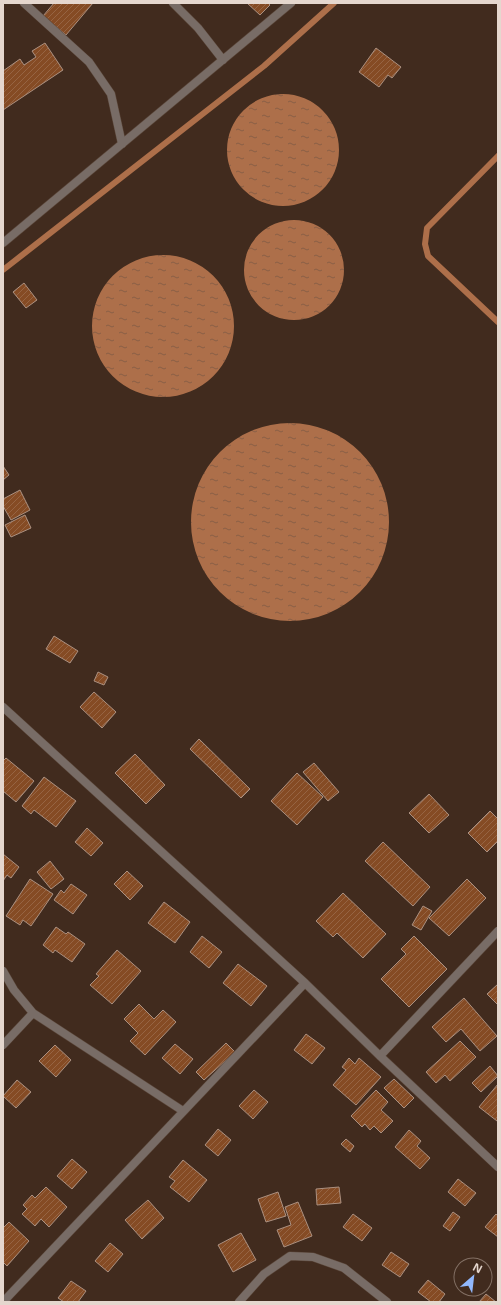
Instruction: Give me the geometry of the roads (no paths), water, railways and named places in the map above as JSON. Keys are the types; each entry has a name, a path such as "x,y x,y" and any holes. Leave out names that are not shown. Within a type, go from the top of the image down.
{"street":[{"path":"24,3 89,62 111,94 122,144"},
{"path":"173,3 198,28 223,60"},
{"path":"3,243 291,3"},
{"path":"3,707 305,983 498,1167"},
{"path":"380,1056 498,931"},
{"path":"3,971 14,990 33,1013 183,1111"},
{"path":"3,1302 305,983"},
{"path":"3,1045 33,1013"},
{"path":"239,1302 264,1274 290,1256 313,1257 344,1268 388,1302"}],"water":[{"path":"283,94 304,98 323,110 335,129 339,150 335,171 323,190 304,202 283,206 262,202 243,190 231,171 227,150 231,129 243,110 262,98"},
{"path":"294,220 313,224 329,235 340,251 344,270 340,289 329,305 313,316 294,320 275,316 259,305 248,289 244,270 248,251 259,235 275,224"},
{"path":"156,255 170,255 197,263 218,281 229,299 233,312 233,340 226,360 208,381 197,389 184,394 170,397 156,397 129,389 108,371 100,360 95,347 92,333 92,319 100,292 118,271 129,263 142,258"},
{"path":"280,423 300,423 319,427 337,434 353,445 367,459 378,475 382,484 389,512 389,532 385,551 378,569 367,585 353,599 337,610 319,617 300,621 280,621 261,617 243,610 227,599 213,585 202,569 195,551 191,532 191,512 195,493 202,475 213,459 227,445 243,434 261,427"}],"waterway":[{"path":"3,270 264,66 334,3"},
{"path":"498,156 427,228 425,244 428,256 498,322"}]}
